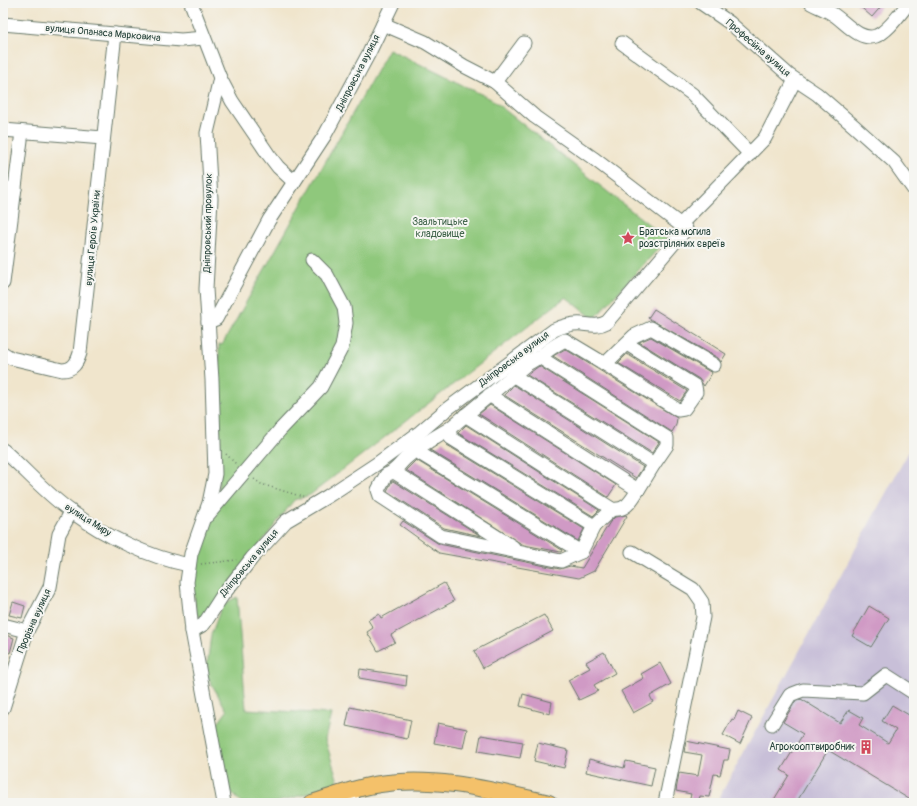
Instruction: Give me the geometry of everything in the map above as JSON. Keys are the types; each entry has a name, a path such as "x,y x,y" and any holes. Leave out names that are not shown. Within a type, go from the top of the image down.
{"main road":[{"path":"312,803 353,796 388,783 425,782 463,786 549,803"}],"street":[{"path":"191,3 220,78 242,117 278,167 294,182"},
{"name":"Дніпровська вулиця","path":"208,322 218,317 263,229 325,135 393,3"},
{"name":"Професійна вулиця","path":"701,3 730,23 795,80 817,94 894,162 914,190"},
{"path":"811,3 831,13 857,32 867,37 877,36 888,27 909,3"},
{"name":"вулиця Опанаса Марковича","path":"3,24 181,40 204,38"},
{"name":"Дніпровська вулиця","path":"192,631 204,624 219,600 252,558 286,521 318,502 401,446 447,409 554,330 566,325 581,324 597,326 607,322 686,229 680,226 593,158 535,117 495,82 464,66 424,42 383,24"},
{"name":"вулиця Героїв України","path":"3,353 11,358 58,370 71,368 78,360 90,270 94,216 115,34"},
{"path":"495,82 524,43"},
{"path":"622,43 692,94 750,154"},
{"name":"Дніпровський провулок","path":"208,322 206,289 211,199 207,133 220,78"},
{"path":"680,226 765,138 795,80"},
{"path":"3,130 104,138"},
{"path":"3,283 9,188 22,132"},
{"path":"202,522 321,387 342,347 346,323 344,307 327,275 312,260"},
{"path":"208,322 215,474 212,495 189,565 187,582 192,631 224,803"},
{"path":"605,364 634,336 651,328 714,366"},
{"path":"612,509 594,526 581,552 561,561 520,551 441,536 380,496 378,490 386,475 394,472 405,459 416,452 428,440 449,429 514,376 526,364 541,358 549,348 565,340 678,410 684,409 696,392 696,386 627,344"},
{"path":"447,409 612,509 618,510 628,505 667,445 667,438 541,358"},
{"path":"514,376 654,464"},
{"path":"489,395 638,490"},
{"path":"449,429 450,438 594,526"},
{"name":"вулиця Миру","path":"3,450 71,512 108,534 168,560 189,565"},
{"path":"416,452 581,552"},
{"path":"394,472 520,551"},
{"name":"Прорізна вулиця","path":"3,708 27,631 50,586 59,534 65,520 71,512"},
{"path":"632,552 693,589 702,602 703,617 665,803"},
{"path":"3,625 27,631"},
{"path":"772,724 790,695 803,690 863,694 886,675 914,693"}],"path":[{"path":"214,440 245,472 261,484 318,502"},
{"path":"189,565 252,558"}],"shaded area":[{"path":"909,451 914,454 914,803 716,803"}],"green space":[{"name":"Заальтицьке кладовище","path":"389,49 491,99 667,239 594,319 566,297 310,495 294,500 203,619 196,613 193,585 195,561 206,527 216,515 219,499 219,344 222,345"},
{"path":"237,597 246,709 331,714 325,739 339,785 274,803 241,803 229,789 216,726 227,711 206,674 211,635 221,608 229,601"}],"building":[{"path":"856,3 884,3 872,17"},
{"path":"654,309 726,354 721,362 718,358 648,318"},
{"path":"651,337 712,373 704,386 699,379 639,342"},
{"path":"565,349 677,418 676,425 672,432 553,356"},
{"path":"627,354 687,391 680,401 618,363"},
{"path":"539,366 659,442 652,453 527,375"},
{"path":"514,385 643,467 636,478 504,395"},
{"path":"490,405 616,485 608,497 479,414"},
{"path":"466,425 599,510 593,516 458,433"},
{"path":"444,441 447,445 584,529 578,541 430,450"},
{"path":"416,460 562,550 561,552 520,543 406,470"},
{"path":"392,481 481,536 444,528 387,491"},
{"path":"627,516 594,571 579,578 439,553 400,525 403,521 439,544 560,569 570,566 582,568 610,522 615,517"},
{"path":"444,583 454,601 391,635 395,642 378,651 367,632 373,628 368,620 379,614 381,618"},
{"path":"13,602 25,606 22,618 9,615"},
{"path":"869,606 889,618 871,647 852,636"},
{"path":"544,615 553,631 483,668 474,651"},
{"path":"3,634 14,638 10,653 3,651"},
{"path":"604,652 615,673 594,685 598,691 579,700 568,680 590,668 586,662"},
{"path":"660,663 671,684 650,696 653,702 633,713 621,691 644,678 641,674"},
{"path":"360,669 407,676 406,686 359,678"},
{"path":"523,694 552,702 550,714 520,706"},
{"name":"Агрокооптвиробник","path":"801,699 840,723 849,710 863,718 859,725 888,743 896,730 882,721 892,705 914,718 914,802 828,750 796,803 772,803 789,775 781,770 803,734 783,722 795,702"},
{"path":"350,707 411,720 407,739 346,726"},
{"path":"738,711 752,718 740,744 723,735 732,719 734,720"},
{"path":"438,723 467,729 463,748 434,743"},
{"path":"481,735 523,742 520,758 478,751"},
{"path":"686,741 730,750 728,760 724,760 720,775 714,774 709,797 700,796 698,803 689,803 691,794 676,791 679,773 698,776 702,755 684,752"},
{"path":"538,743 568,750 564,768 534,761"},
{"path":"589,759 624,768 626,761 655,767 651,786 586,772"}],"place":[{"name":"Братська могила розстріляних євреїв","path":"628,238"},
{"name":"Агрокооптвиробник","path":"866,747"}]}
